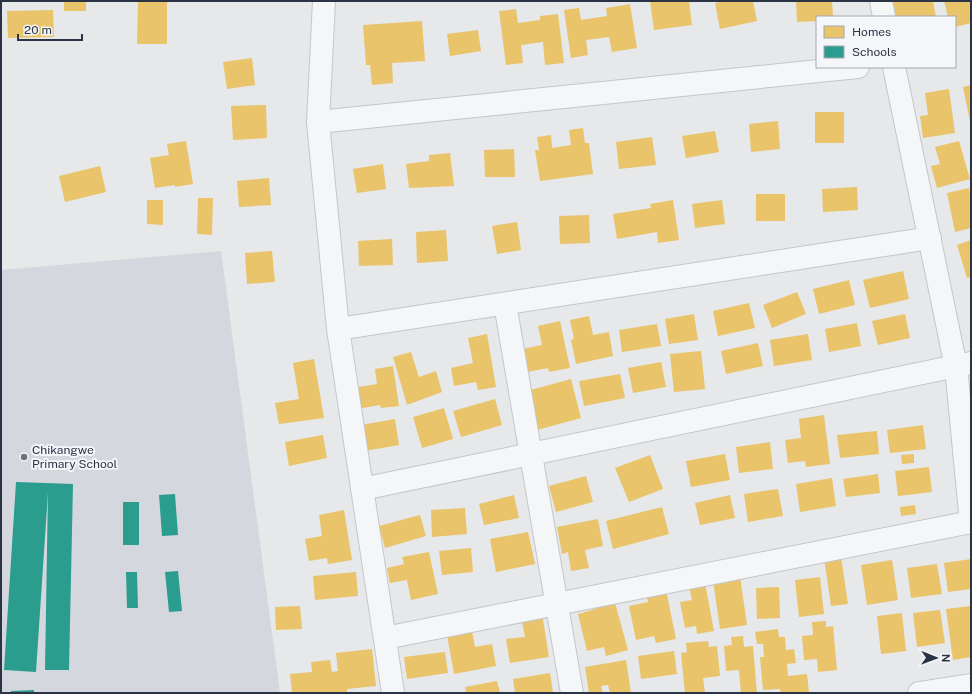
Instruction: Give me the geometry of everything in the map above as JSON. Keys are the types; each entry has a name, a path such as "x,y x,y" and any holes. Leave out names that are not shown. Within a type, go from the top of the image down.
{"street":[{"path":"324,1 318,122 338,329 393,693"},
{"path":"881,1 884,16"},
{"path":"318,122 848,68"},
{"path":"385,638 971,523 964,365 930,238 894,68"},
{"path":"338,329 930,238"},
{"path":"505,304 572,693"},
{"path":"362,489 964,365"},
{"path":"919,693 971,685"}],"shaded area":[{"path":"221,251 280,693 1,693 1,270"}],"building: Homes":[{"path":"64,1 86,1 86,11 64,11"},
{"path":"138,1 167,1 167,44 137,44"},
{"path":"650,1 689,1 692,25 654,30"},
{"path":"723,1 753,1 757,21 720,29 715,3"},
{"path":"796,1 832,1 833,16 816,16 816,21 797,22"},
{"path":"892,1 933,1 936,16 896,16"},
{"path":"944,1 970,1 971,23 956,27 956,16 948,16"},
{"path":"630,4 637,48 612,52 609,37 586,40 588,55 571,58 564,10 579,8 581,20 607,16 606,8"},
{"path":"516,9 518,23 540,20 540,16 558,14 564,63 545,65 543,42 521,45 523,63 506,65 499,11"},
{"path":"53,10 54,37 8,38 7,11"},
{"path":"422,21 425,61 392,63 393,83 372,85 370,65 366,65 363,25"},
{"path":"478,30 481,51 450,56 447,34"},
{"path":"252,58 255,85 227,89 223,62"},
{"path":"971,85 971,122 970,122 963,87"},
{"path":"949,89 955,133 923,138 920,116 928,115 925,93"},
{"path":"266,105 267,138 233,140 231,106"},
{"path":"815,112 844,112 844,143 815,143"},
{"path":"778,121 780,149 751,152 749,124"},
{"path":"583,128 585,143 589,143 593,174 540,181 535,150 539,150 537,137 551,135 552,148 571,145 569,130"},
{"path":"715,131 719,152 686,158 682,136"},
{"path":"652,137 656,165 619,169 616,142"},
{"path":"186,141 193,184 155,188 150,158 169,155 167,144"},
{"path":"959,141 970,179 937,188 931,166 940,164 935,147"},
{"path":"514,149 515,177 485,177 484,150"},
{"path":"450,153 454,186 409,188 406,164 429,161 429,155"},
{"path":"383,164 386,189 357,193 353,169"},
{"path":"100,166 106,192 65,202 59,176"},
{"path":"269,178 271,205 239,207 237,181"},
{"path":"857,187 858,210 823,212 822,189"},
{"path":"969,188 971,199 971,228 955,232 947,193"},
{"path":"756,194 785,194 785,221 756,221"},
{"path":"198,198 213,198 212,235 197,234"},
{"path":"147,200 163,200 163,225 147,224"},
{"path":"673,200 679,240 658,243 657,232 617,239 613,214 651,208 650,204"},
{"path":"722,200 725,224 695,228 692,204"},
{"path":"589,215 590,243 560,244 559,216"},
{"path":"517,222 521,250 497,254 492,226"},
{"path":"446,230 448,261 417,263 416,232"},
{"path":"392,239 393,265 359,266 358,241"},
{"path":"971,240 971,277 967,278 957,245"},
{"path":"272,251 275,282 247,284 245,253"},
{"path":"903,271 909,299 870,308 863,280"},
{"path":"849,280 855,305 819,314 813,289"},
{"path":"797,292 806,314 772,328 763,305"},
{"path":"749,303 755,328 718,336 713,311"},
{"path":"694,314 698,340 669,344 665,319"},
{"path":"905,314 910,338 878,345 872,321"},
{"path":"589,316 593,335 609,332 613,356 576,364 571,340 574,339 570,320"},
{"path":"560,321 570,368 549,372 548,368 527,372 522,349 542,345 538,326"},
{"path":"857,323 861,346 829,352 825,329"},
{"path":"657,324 661,346 622,352 619,330"},
{"path":"487,334 496,387 478,390 476,382 454,386 451,368 473,363 468,338"},
{"path":"808,334 812,360 774,366 770,340"},
{"path":"758,343 763,366 726,374 721,351"},
{"path":"701,351 705,389 674,392 670,354"},
{"path":"411,352 419,377 436,371 442,392 407,405 393,357"},
{"path":"314,359 324,418 279,424 275,403 299,399 293,363"},
{"path":"661,362 666,387 633,393 628,368"},
{"path":"393,366 399,406 381,408 380,405 356,409 352,388 377,384 375,369"},
{"path":"620,374 625,398 584,406 579,381"},
{"path":"571,379 581,418 537,430 527,391"},
{"path":"495,399 502,425 461,437 453,411"},
{"path":"444,408 453,439 422,448 413,417"},
{"path":"824,415 830,464 806,467 805,461 788,463 785,440 801,438 799,419"},
{"path":"395,419 399,445 365,451 361,425"},
{"path":"923,425 926,449 890,453 887,430"},
{"path":"877,431 879,454 840,458 837,435"},
{"path":"323,435 327,458 289,466 285,442"},
{"path":"770,442 773,469 739,473 736,447"},
{"path":"725,454 730,480 691,487 686,461"},
{"path":"914,454 914,463 902,464 901,455"},
{"path":"650,455 663,489 629,502 615,468"},
{"path":"929,467 932,492 898,496 895,471"},
{"path":"878,474 880,493 846,497 843,479"},
{"path":"586,476 593,502 556,512 549,486"},
{"path":"832,478 836,506 800,512 796,484"},
{"path":"778,489 783,516 748,522 744,494"},
{"path":"514,495 519,518 484,525 479,504"},
{"path":"730,495 735,518 700,525 695,503"},
{"path":"915,505 916,514 901,516 900,507"},
{"path":"662,507 669,534 613,549 606,521"},
{"path":"465,508 467,534 432,537 431,510"},
{"path":"344,510 352,560 328,564 327,558 309,561 305,539 322,536 319,515"},
{"path":"420,515 426,536 385,548 379,526"},
{"path":"598,519 603,546 585,550 589,568 571,571 568,552 562,554 557,527"},
{"path":"528,532 535,564 496,572 490,539"},
{"path":"471,548 473,572 442,575 439,551"},
{"path":"429,552 438,594 411,600 407,580 390,583 387,568 404,564 402,557"},
{"path":"841,556 848,604 831,606 824,558"},
{"path":"971,559 971,589 948,592 944,563"},
{"path":"892,560 898,600 867,605 861,565"},
{"path":"937,564 942,594 911,598 907,568"},
{"path":"356,572 358,596 315,600 313,576"},
{"path":"740,576 747,625 720,629 713,580"},
{"path":"820,577 824,614 799,617 795,580"},
{"path":"705,583 714,631 697,634 696,626 685,628 680,602 692,600 689,586"},
{"path":"779,587 780,618 757,619 756,588"},
{"path":"666,590 676,639 656,643 654,636 636,640 629,606 648,602 646,594"},
{"path":"614,599 628,650 606,656 604,647 587,651 578,614 596,609 594,604"},
{"path":"300,606 302,629 276,630 275,607"},
{"path":"971,606 971,657 953,660 946,609"},
{"path":"940,610 945,643 917,647 913,613"},
{"path":"542,613 549,657 510,663 506,639 525,637 521,616"},
{"path":"902,613 906,651 881,654 877,616"},
{"path":"826,621 826,627 833,626 837,670 818,672 817,659 804,660 802,636 813,635 812,622"},
{"path":"778,629 779,637 785,637 786,650 794,649 796,663 787,664 788,676 807,674 809,693 781,693 780,689 763,690 760,657 764,657 763,644 757,644 755,632"},
{"path":"472,631 475,647 492,644 496,666 454,674 447,635"},
{"path":"743,636 744,647 753,646 757,693 741,693 739,670 726,671 724,646 732,645 731,637"},
{"path":"708,641 709,647 717,646 720,676 703,678 705,693 685,693 681,653 687,652 686,643"},
{"path":"372,649 376,686 347,689 347,693 292,693 290,674 312,672 311,662 330,660 332,672 338,671 336,653"},
{"path":"674,651 677,674 641,679 638,656"},
{"path":"445,652 448,673 407,679 404,657"},
{"path":"626,660 631,693 610,693 608,685 601,686 603,693 589,693 585,667"},
{"path":"550,673 553,693 515,693 513,679"},
{"path":"497,681 500,693 466,693 465,687"}],"building: Schools":[{"path":"16,482 73,484 69,670 45,670 48,492 36,672 4,670"},
{"path":"175,494 178,535 162,536 159,495"},
{"path":"123,502 139,502 139,545 123,545"},
{"path":"178,571 182,611 169,612 165,572"},
{"path":"126,572 137,572 138,608 127,608"},
{"path":"34,690 34,693 11,693 11,691"}],"place":[{"name":"Chikangwe Primary School","path":"24,457"}]}
